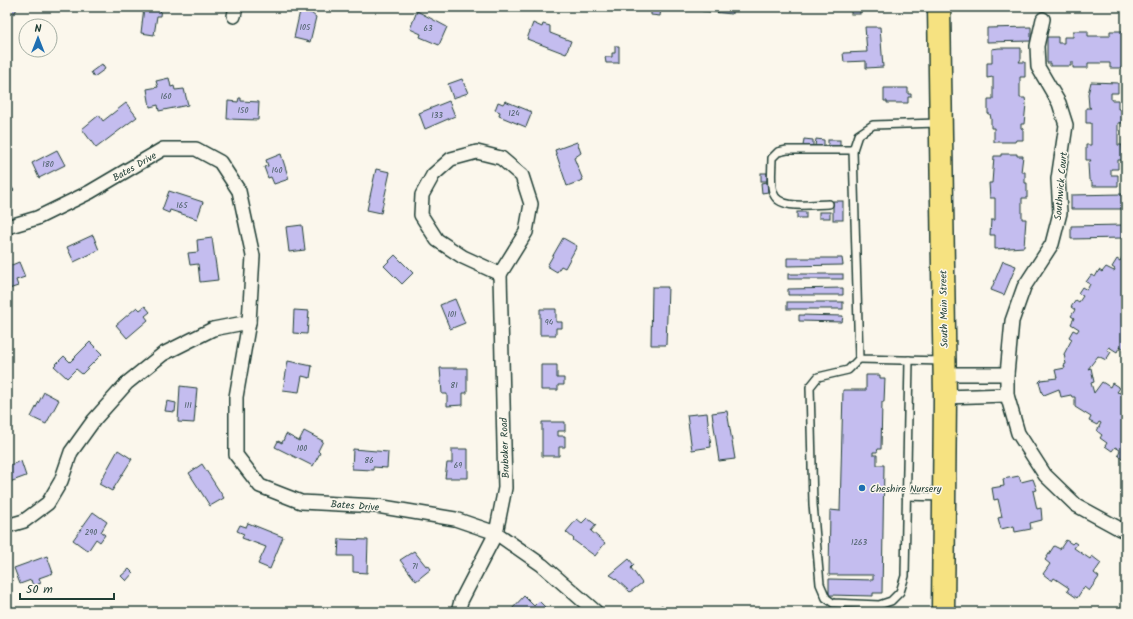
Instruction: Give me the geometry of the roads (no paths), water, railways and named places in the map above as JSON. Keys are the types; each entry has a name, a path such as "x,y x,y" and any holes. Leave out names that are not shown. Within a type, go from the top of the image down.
{"highway":[{"name":"South Main Street","path":"939,7 945,397 943,612"}],"street":[{"name":"Southwick Court","path":"1043,19 1037,46 1038,67 1059,103 1066,126 1058,179 1060,213 1052,244 1024,287 1012,321 1006,374 1008,395 1018,433 1045,475 1076,505 1120,529 1126,530"},
{"name":"Bates Drive","path":"7,227 37,218 90,192 163,149 196,149 220,162 239,191 253,256 249,322 236,397 236,455 260,486 301,502 377,506 455,519 496,533 542,565 596,612"},
{"path":"477,152 501,158 522,176 531,204 526,232 500,274 463,257 436,240 421,215 422,195 433,175 451,159 477,152"},
{"name":"Brubaker Road","path":"458,612 461,601 496,533 505,488 500,274"},
{"path":"7,526 24,521 48,502 61,481 71,452 94,420 127,383 163,354 213,329 249,322"},
{"path":"944,367 1006,374"},
{"path":"945,397 1008,395"}],"lane":[{"path":"859,359 853,150 858,135 873,125 940,123"},
{"path":"829,204 788,204 777,200 772,192 772,158 778,152 787,150 853,150"},
{"path":"909,360 905,576 900,592 891,601 879,605 833,603 826,598 820,584 813,504 810,387 818,377 848,370 859,359 909,360 944,367"},
{"path":"906,496 944,497"}],"place":[{"name":"Cheshire Nursery","path":"862,488"}]}
